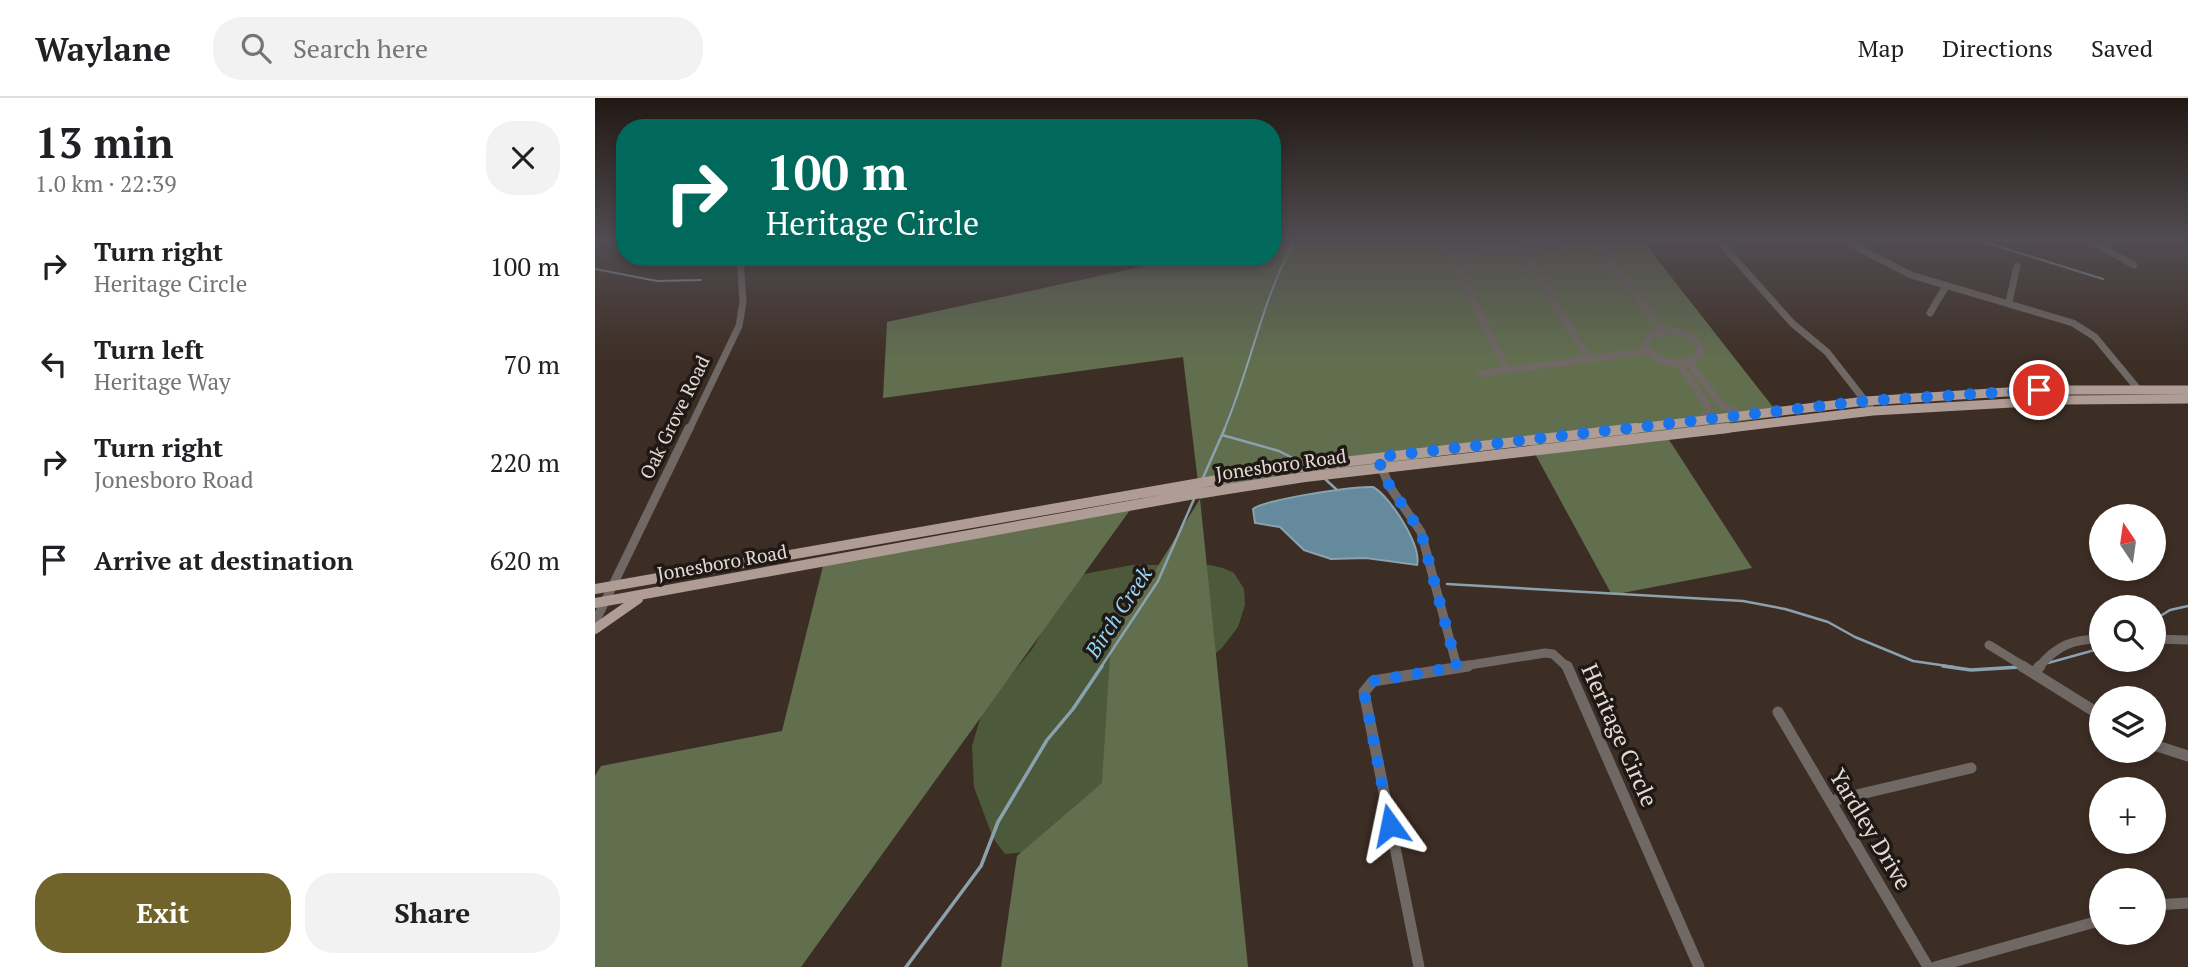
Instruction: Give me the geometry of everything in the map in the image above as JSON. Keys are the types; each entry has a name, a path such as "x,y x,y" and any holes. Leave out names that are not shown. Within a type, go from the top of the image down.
{"main road":[{"name":"Jonesboro Road","path":"600,602 1379,462 1741,414 1865,401 2026,391 2188,390"},
{"name":"Jonesboro Road","path":"595,589 1223,478 1873,411 2066,400 2188,400"},
{"path":"595,629 629,604 651,593"}],"street":[{"name":"Oak Grove Road","path":"595,622 600,602 612,586 739,326 743,302 742,282"},
{"path":"1465,282 1507,370"},
{"path":"1542,282 1589,359"},
{"path":"1626,282 1662,330"},
{"path":"1756,282 1792,323 1827,352 1873,411"},
{"path":"1933,282 2063,318 2087,331 2138,389"},
{"path":"2009,302 2014,282"},
{"path":"1930,313 1946,286"},
{"path":"1662,330 1679,332 1695,339 1701,350 1700,355 1689,362 1679,364 1658,359 1645,346 1648,336 1662,330"},
{"path":"1481,374 1648,351"},
{"path":"1689,362 1722,406 1741,414"},
{"path":"1679,364 1708,406 1705,419"},
{"path":"1379,462 1390,487 1421,532 1457,667"},
{"path":"2034,673 2058,645 2075,638 2089,639"},
{"path":"2166,639 2188,640"},
{"path":"1989,645 2089,708"},
{"name":"Heritage Circle","path":"1419,967 1364,692 1373,681 1545,653 1553,654 1566,664 1699,967"},
{"name":"Yardley Drive","path":"1778,712 1928,967"},
{"path":"2166,749 2188,756"},
{"path":"1831,801 1971,768"},
{"path":"2166,903 2188,903"},
{"path":"1935,967 2089,924"}],"green space":[{"path":"1073,282 1675,282 1780,416 1664,432 1752,568 1612,595 1527,439 1200,499 1183,357 883,398 887,322"},
{"path":"1200,499 1248,967 1001,967 1017,856 1102,783 1111,641"},
{"path":"1130,510 801,967 595,967 595,776 601,766 782,731 824,562"},
{"path":"1132,565 1210,565 1234,573 1244,589 1245,605 1238,627 1222,648 1168,692 1135,796 1025,852 1005,854 993,838 974,787 972,746 980,719 987,705 1033,648 1067,584 1079,575"}],"water":[{"path":"1373,487 1388,500 1410,534 1415,546 1417,565 1366,558 1331,559 1304,550 1280,527 1255,523 1253,509 1261,505 1311,494"}],"waterway":[{"name":"Birch Creek","path":"1224,430 1275,282"},
{"name":"Birch Creek","path":"1202,480 1225,428"},
{"path":"1222,435 1279,451 1304,464"},
{"path":"1324,478 1337,490"},
{"name":"Birch Creek","path":"1101,667 1158,581 1194,499"},
{"path":"1447,584 1743,601 1785,609 1828,622 1855,637 1913,661 1954,667"},
{"path":"2166,612 2188,606"},
{"path":"2048,663 2089,652"},
{"name":"Birch Creek","path":"906,967 981,866 998,822 1047,740 1073,709 1102,666"},
{"path":"1943,666 1971,670 2020,667 2014,667"}],"route":[{"path":"1390,825 1364,692 1367,685 1373,681 1457,667 1421,532 1390,487 1377,457 1865,401 2039,390"}]}
